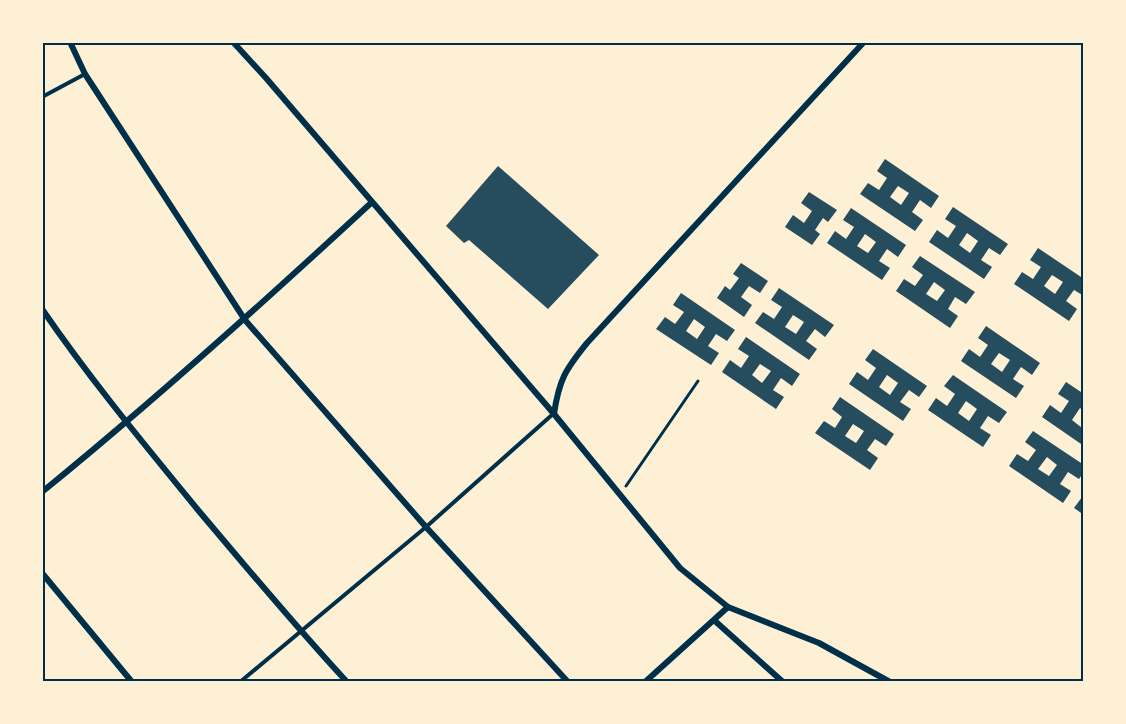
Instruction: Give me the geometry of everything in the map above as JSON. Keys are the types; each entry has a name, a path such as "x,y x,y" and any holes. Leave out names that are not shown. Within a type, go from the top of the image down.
{"street":[{"path":"70,42 85,74 244,320 426,527 568,682"},
{"path":"232,42 266,78 554,414 680,568 728,608 819,643 890,682"},
{"path":"554,414 558,389 569,365 587,343 864,42"},
{"path":"42,492 127,423 244,320 371,203"},
{"path":"42,309 76,358 127,423 300,632 347,682"},
{"path":"42,573 132,682"},
{"path":"645,682 728,608"},
{"path":"715,621 783,682"}],"lane":[{"path":"42,97 85,74"},
{"path":"240,682 426,527 554,414"}],"path":[{"path":"620,494 698,381"}],"building":[{"path":"885,159 939,196 931,208 920,200 912,212 923,220 915,231 860,194 868,183 879,190 887,178 877,171","holes":["898,186 909,193 901,205 890,197"]},
{"path":"498,166 599,255 548,309 469,240 464,243 446,226"},
{"path":"809,192 837,210 828,222 823,218 815,230 820,234 812,245 785,227 793,215 804,223 812,211 801,203"},
{"path":"953,207 1008,244 1000,255 989,248 981,260 992,267 984,279 929,242 937,230 948,238 956,226 945,219","holes":["967,233 978,241 970,253 959,245"]},
{"path":"851,208 906,245 898,257 887,249 879,261 890,268 882,280 827,243 835,231 846,239 854,227 843,220","holes":["865,234 876,242 868,253 857,246"]},
{"path":"1038,248 1084,279 1084,296 1074,290 1066,301 1077,309 1069,321 1014,284 1022,272 1033,279 1041,267 1030,260","holes":["1052,275 1063,282 1055,294 1044,286"]},
{"path":"920,256 975,292 966,304 955,297 948,309 958,316 950,328 896,291 904,279 915,286 923,275 912,267","holes":["934,282 945,290 937,301 926,294"]},
{"path":"741,263 768,281 760,293 749,286 741,297 752,305 744,317 717,298 725,286 730,290 739,278 733,274"},
{"path":"779,288 834,325 825,337 815,329 806,341 817,349 809,360 755,323 763,312 774,319 782,307 771,300","holes":["793,315 804,322 796,334 785,327"]},
{"path":"681,293 735,330 727,341 716,334 708,346 719,353 711,365 656,329 665,317 675,324 684,312 673,305","holes":["694,319 705,327 697,339 686,331"]},
{"path":"986,326 1040,363 1032,375 1021,367 1013,379 1024,386 1016,398 961,361 969,349 980,357 988,345 978,338","holes":["999,353 1010,360 1002,372 991,364"]},
{"path":"746,337 800,374 792,386 781,378 773,390 784,397 776,409 722,372 730,360 741,368 749,356 738,349","holes":["760,364 771,371 762,383 752,375"]},
{"path":"873,349 927,386 919,397 909,390 900,402 911,409 903,421 849,384 857,372 868,380 876,368 865,360","holes":["887,375 898,383 890,395 879,387"]},
{"path":"953,375 1007,412 999,423 988,416 980,428 991,435 983,447 928,410 936,398 947,406 955,394 944,386","holes":["966,401 977,409 969,421 958,413"]},
{"path":"1066,382 1084,394 1084,411 1080,408 1072,420 1082,428 1084,425 1084,446 1042,417 1050,405 1061,413 1069,401 1058,394"},
{"path":"840,397 894,434 886,446 875,439 867,450 878,458 870,470 815,433 824,421 835,428 842,417 832,409","holes":["853,424 864,431 856,443 845,436"]},
{"path":"1033,431 1084,465 1084,472 1079,479 1068,472 1060,484 1071,491 1063,503 1009,466 1017,454 1028,461 1036,450 1025,442","holes":["1047,457 1057,465 1049,476 1038,469"]},
{"path":"1082,497 1084,498 1084,515 1074,508"}]}
